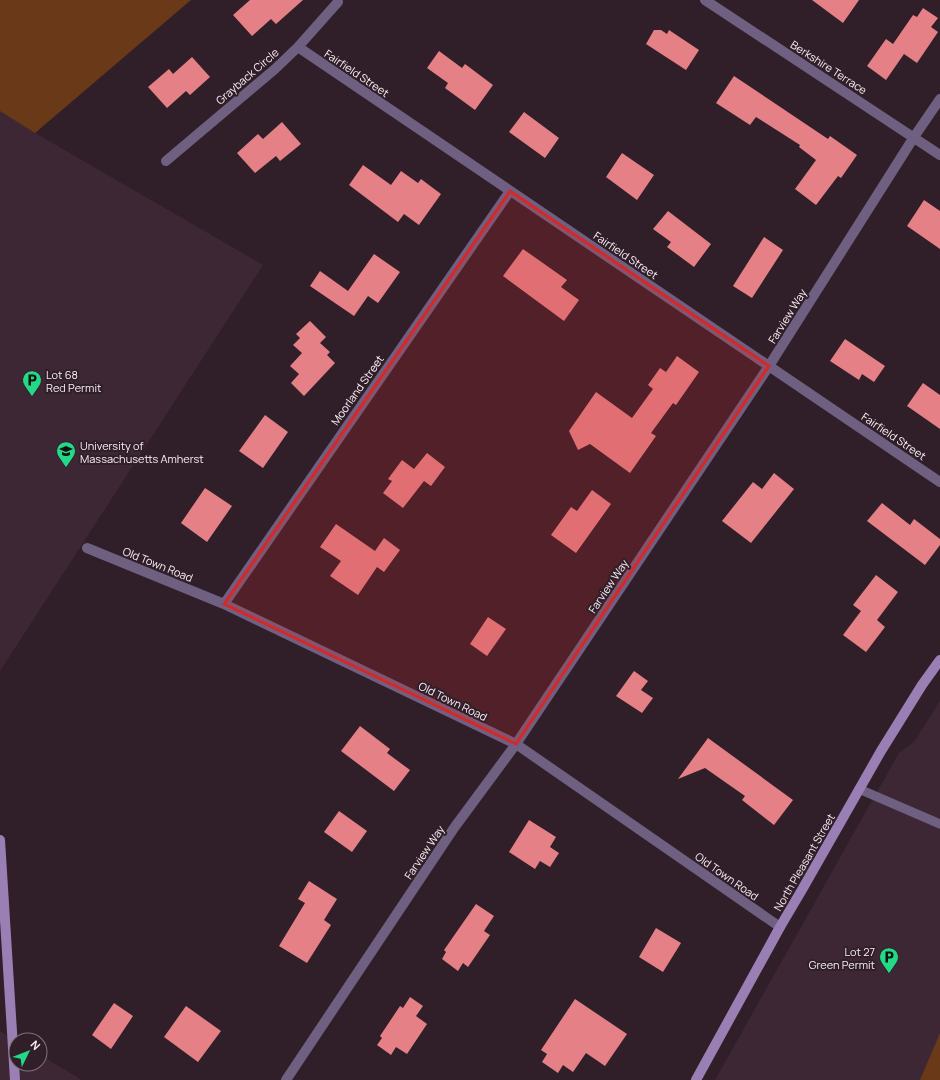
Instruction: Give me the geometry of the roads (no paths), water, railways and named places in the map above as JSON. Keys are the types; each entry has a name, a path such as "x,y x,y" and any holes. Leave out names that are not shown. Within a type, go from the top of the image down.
{"main road":[{"name":"North Pleasant Street","path":"696,1080 780,927 859,790 900,720 940,660"},
{"path":"0,840 3,941 15,1080"}],"street":[{"name":"Berkshire Terrace","path":"705,0 940,155"},
{"name":"Grayback Circle","path":"166,161 275,69 298,47 338,2"},
{"name":"Fairfield Street","path":"298,47 940,482"},
{"name":"Farview Way","path":"286,1080 454,828 516,744 769,366 914,137 940,99"},
{"name":"Moorland Street","path":"224,604 510,191"},
{"name":"Old Town Road","path":"86,548 224,604 516,744 780,927"}],"lane":[{"path":"859,790 940,824"}],"place":[{"name":"Lot 68 Red Permit","path":"32,397"},
{"name":"University of Massachusetts Amherst","path":"66,468"},
{"name":"Lot 27 Green Permit","path":"889,974"}]}
